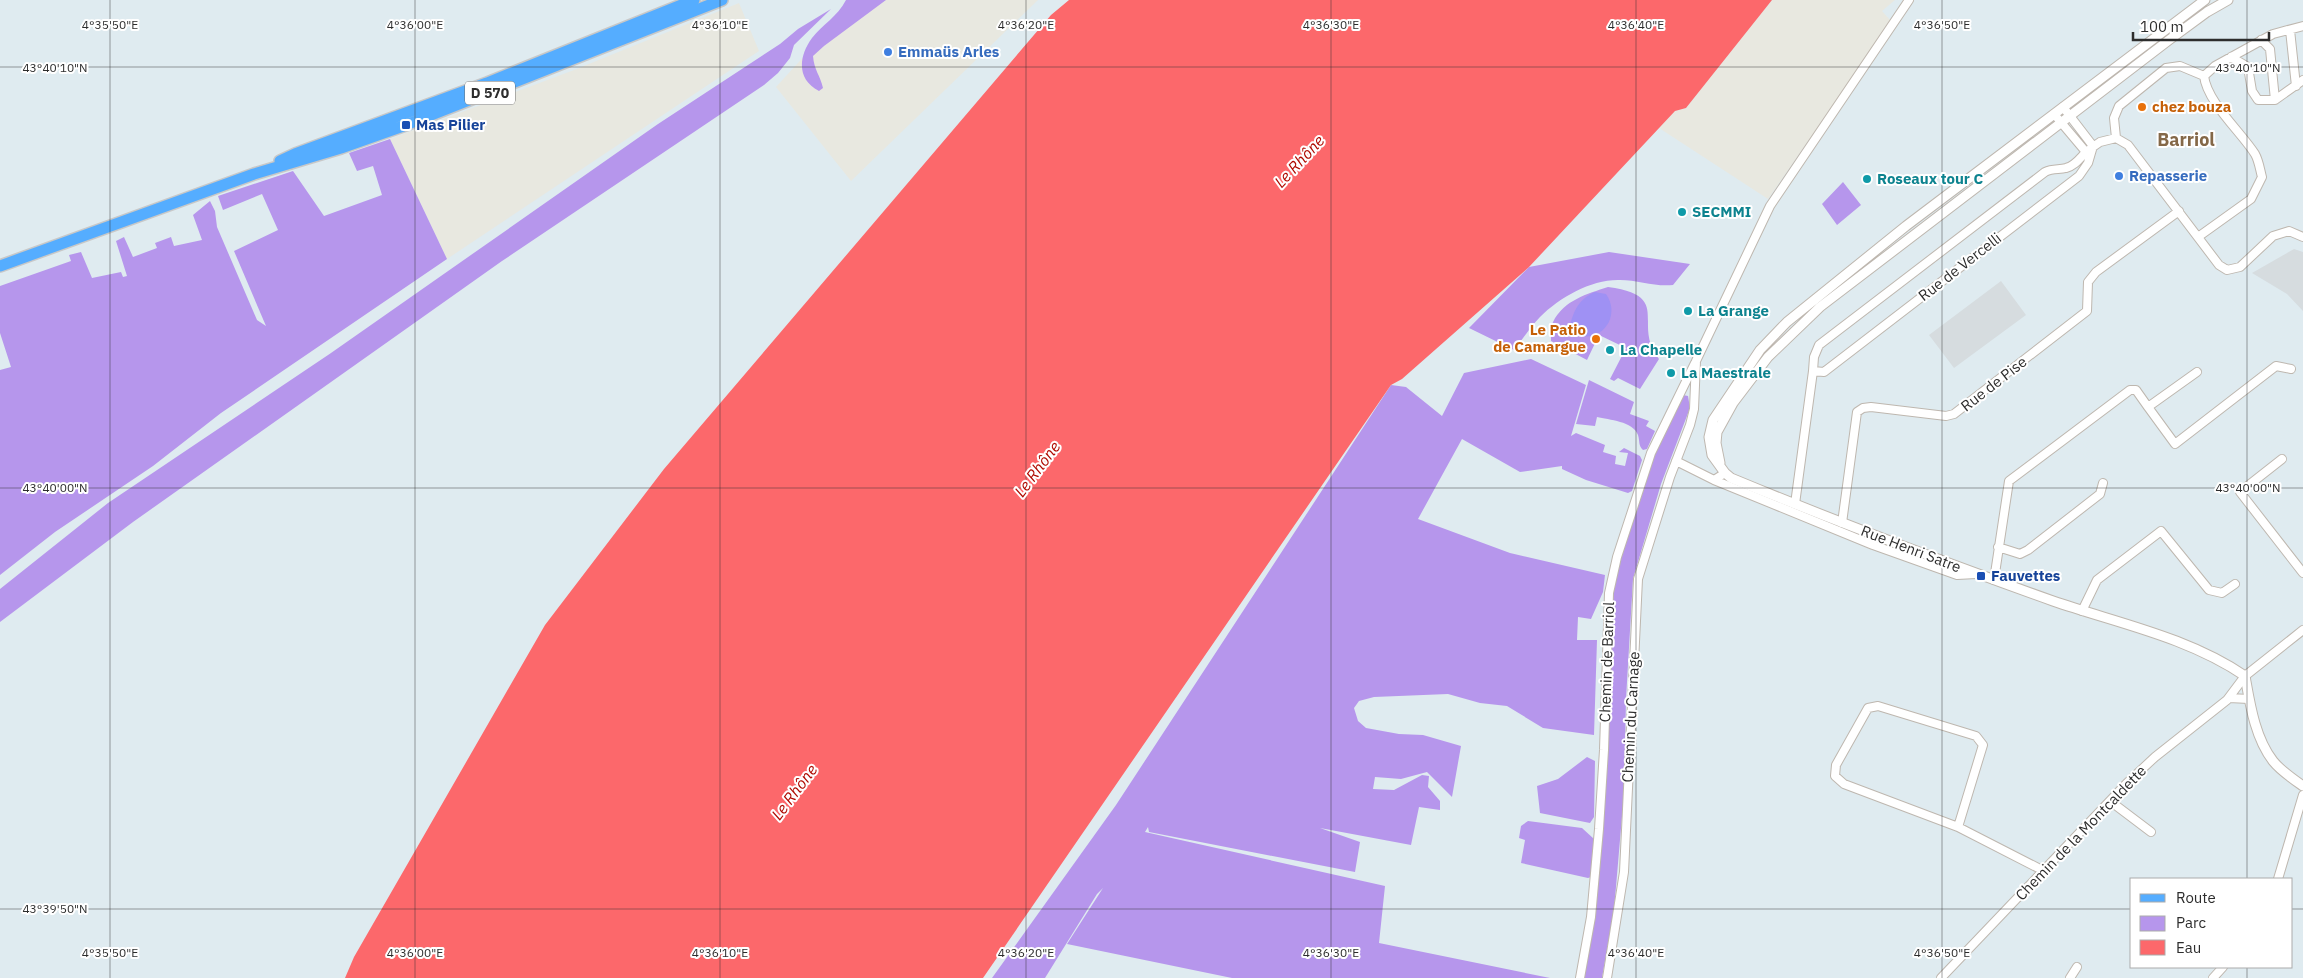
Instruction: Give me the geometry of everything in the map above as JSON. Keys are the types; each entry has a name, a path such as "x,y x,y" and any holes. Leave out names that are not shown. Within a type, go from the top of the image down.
{"main road":[{"name":"D 570","path":"254,174 295,154 480,85 694,0"},
{"name":"D 570","path":"0,266 254,174 341,148 406,125 722,0"}],"street":[{"name":"Chemin de Barriol","path":"1580,978 1591,917 1599,829 1604,750 1609,593 1616,557 1651,453 1770,206 1909,0"},
{"path":"1723,470 1712,455 1710,448 1713,420 1764,344 1812,300 2205,0"},
{"path":"1723,470 1716,443 1721,424 1733,403 1773,352 1820,308 2207,12 2228,0"},
{"path":"2204,76 2231,57 2261,40 2273,34 2303,26"},
{"path":"2290,30 2296,86"},
{"path":"2261,40 2270,49 2275,100"},
{"path":"2231,57 2248,68 2252,91 2258,100 2275,100 2303,80"},
{"path":"2204,76 2180,66 2166,68 2118,106 2114,118 2116,138 2128,146 2220,265 2228,270 2240,267 2273,236 2289,231 2303,237"},
{"path":"2198,237 2251,199 2262,177 2257,157 2215,101 2205,84 2204,76"},
{"path":"2063,107 2094,146"},
{"path":"2054,114 2086,152"},
{"name":"Rue de Vercelli","path":"1795,504 1812,371 1816,350 1819,346 2045,172 2052,169 2065,169 2075,164 2094,146 2116,138"},
{"name":"Rue de Vercelli","path":"1812,371 1824,372 2079,176 2088,163 2094,146"},
{"name":"Rue de Pise","path":"1842,523 1854,418 1857,412 1863,408 1871,407 1946,416 1954,414 2087,310 2088,282 2096,272 2178,211"},
{"name":"Chemin du Carnage","path":"1607,978 1624,872 1638,579 1676,461 1690,425 1694,409 1696,361"},
{"path":"1994,580 2008,481 2130,390 2136,390 2175,444 2276,366 2290,369"},
{"path":"2148,407 2197,372"},
{"path":"1685,384 1686,395"},
{"path":"2282,460 2240,492 2303,573"},
{"path":"1676,461 1714,480 1873,546 1957,575 1976,574"},
{"path":"1714,480 1723,470"},
{"name":"Rue Henri Satre","path":"1723,470 1731,478 1976,574 2183,644 2228,664 2245,676"},
{"path":"1998,546 2020,554 2028,550 2100,494 2103,483"},
{"path":"2082,611 2097,580 2161,530 2209,590 2222,593 2235,584"},
{"name":"Chemin de la Montcaldette","path":"1941,978 2110,801 2155,757 2229,698 2245,676 2303,630"},
{"path":"2245,676 2249,699 2264,746 2273,762 2303,786"},
{"path":"2229,698 2249,699"},
{"path":"1958,827 1983,745 1976,736 1878,706 1868,708 1836,765 1835,776 1844,784 1958,827 2044,871"},
{"path":"2278,878 2303,794"},
{"path":"2110,801 2151,832"},
{"path":"2070,978 2076,967"},
{"path":"2214,978 2222,968"},
{"path":"1948,971 1954,978"}],"shaded area":[{"path":"848,0 1038,0 851,181 776,87 851,5"},
{"path":"1772,0 1895,0 1882,11 1891,21 1890,23 1768,199 1659,128 1675,111 1686,108"},
{"path":"739,3 759,51 447,259 390,139 574,70"},
{"path":"2294,249 2303,252 2303,311 2287,294 2252,273"},
{"path":"2001,281 2026,315 1954,368 1929,335"},
{"path":"1595,292 1606,294 1610,302 1610,318 1602,331 1595,335 1577,335 1570,325 1573,314 1585,298"}],"green space":[{"path":"846,0 886,0 813,56 823,88 819,91 807,81 803,74 802,60 804,53 812,38"},
{"path":"831,9 794,45 790,58 778,73 764,85 502,261 133,522 0,622 0,589 108,503 331,353 658,124 780,44 798,29"},
{"path":"390,139 447,259 221,413 153,466 55,532 0,575 0,370 11,367 0,333 0,286 71,261 69,255 81,252 92,278 121,272 123,277 127,276 116,241 124,237 133,257 157,248 155,243 171,237 174,246 202,240 193,215 210,201 215,211 217,227 257,320 266,326 234,251 278,230 262,194 223,210 218,196 293,171 324,216 382,195 373,166 357,171 349,153"},
{"path":"1843,182 1861,205 1837,225 1822,204"},
{"path":"1609,252 1690,264 1673,285 1609,280 1577,291 1557,303 1540,317 1514,350 1469,328 1529,267"},
{"path":"1608,287 1628,291 1640,297 1646,305 1651,346 1659,359 1640,389 1618,378 1614,381 1610,379 1626,348 1599,335 1587,360 1551,341 1553,322 1563,308 1592,292"},
{"path":"1531,359 1586,385 1571,436 1576,433 1605,445 1603,452 1616,456 1615,464 1625,466 1628,453 1619,452 1624,448 1640,456 1642,460 1632,491 1628,493 1586,480 1562,469 1562,466 1520,472 1462,439 1418,519 1510,553 1605,575 1603,592 1591,619 1578,617 1577,640 1597,640 1594,735 1543,728 1507,706 1480,703 1448,694 1374,697 1359,701 1354,708 1358,721 1366,728 1399,734 1423,735 1461,746 1452,797 1427,772 1401,779 1375,777 1373,789 1394,790 1422,775 1429,776 1428,787 1440,801 1440,810 1419,807 1411,845 1320,828 1360,842 1355,872 1149,832 1148,827 1145,832 1385,886 1379,943 1550,978 1232,978 1067,944 1103,888 1097,894 1045,978 992,978 1116,805 1391,385 1406,387 1442,416 1464,373"},
{"path":"1589,380 1634,402 1630,414 1649,421 1646,426 1655,431 1647,449 1643,450 1641,448 1635,430 1626,424 1597,417 1595,426 1576,424"},
{"path":"1683,395 1688,396 1690,408 1661,484 1633,579 1626,699 1624,793 1614,910 1602,978 1582,978 1591,931 1606,788 1611,596 1615,573 1651,460"},
{"path":"1587,757 1595,761 1594,817 1590,823 1540,813 1537,786 1558,779"},
{"path":"1528,821 1582,828 1594,839 1591,877 1588,878 1521,863 1525,840 1519,838 1521,826"}],"water":[{"name":"Le Rhône","path":"1069,0 1772,0 1686,108 1675,111 1529,267 1402,379 1391,385 983,978 345,978 354,957 545,625 664,469 1051,15"}],"place":[{"name":"Emmaüs Arles","path":"888,52"},
{"name":"chez bouza","path":"2142,107"},
{"name":"Mas Pilier","path":"406,125"},
{"name":"Repasserie","path":"2119,176"},
{"name":"Roseaux tour C","path":"1867,179"},
{"name":"SECMMI","path":"1682,212"},
{"name":"La Grange","path":"1688,311"},
{"name":"Le Patio de Camargue","path":"1596,339"},
{"name":"La Chapelle","path":"1610,350"},
{"name":"La Maestrale","path":"1671,373"},
{"name":"Fauvettes","path":"1981,576"}],"district":[{"name":"Barriol","path":"2186,140"}]}
